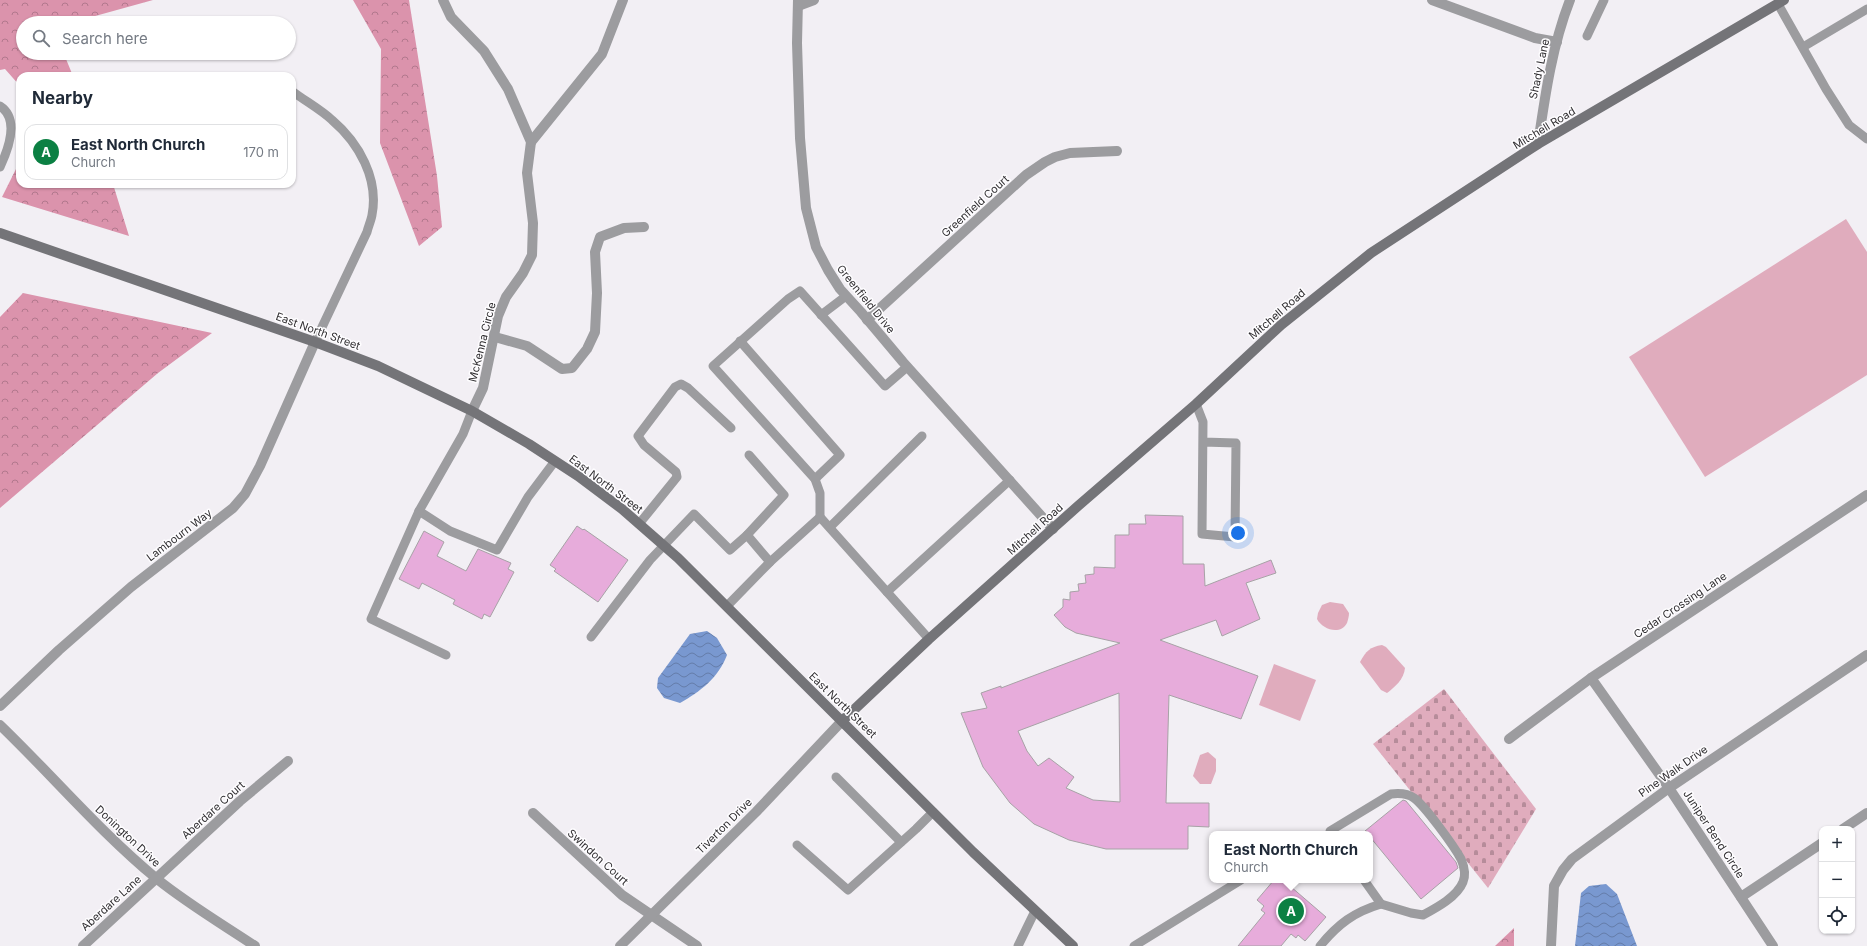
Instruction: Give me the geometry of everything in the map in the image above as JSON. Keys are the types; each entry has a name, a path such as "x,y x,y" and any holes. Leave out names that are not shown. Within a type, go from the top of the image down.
{"main road":[{"name":"Mitchell Road","path":"842,721 929,639 1196,404 1281,325 1371,253 1538,144 1781,2"},
{"name":"East North Street","path":"0,233 315,342 378,366 472,411 530,444 610,500 663,545 933,812 1073,946"}],"street":[{"path":"443,0 451,17 484,51 508,89 531,142 602,54 623,0"},
{"path":"798,3 814,0"},
{"path":"1432,0 1535,38 1557,42"},
{"name":"Shady Lane","path":"1538,144 1545,93 1557,42 1570,0"},
{"name":"Greenfield Drive","path":"798,3 797,43 800,138 806,208 816,247 828,270 846,296 907,367 1053,529"},
{"name":"McKenna Circle","path":"472,411 483,388 495,337 498,316 506,297 523,273 532,255 533,223 527,173 531,142"},
{"name":"Greenfield Court","path":"867,320 1026,175 1045,162 1070,153 1117,151"},
{"path":"495,337 527,346 562,369 572,368 587,348 594,332 597,293 595,252 600,237 624,228 644,228"},
{"name":"Lambourn Way","path":"0,706 59,650 131,587 233,508 245,494 260,466 315,342"},
{"name":"Cedar Crossing Lane","path":"1508,739 1591,678 1867,495"},
{"name":"Pine Walk Drive","path":"1551,946 1554,886 1563,870 1572,859 1669,788 1867,654"},
{"name":"Juniper Bend Circle","path":"1591,678 1669,788 1773,946"},
{"name":"Tiverton Drive","path":"620,946 756,812 842,721"},
{"name":"Donington Drive","path":"0,725 96,823 156,878 191,904 255,946"},
{"name":"Aberdare Court","path":"156,878 240,801 288,761"},
{"name":"Swindon Court","path":"533,813 558,838 622,895 650,916 696,946"},
{"path":"1848,826 1867,813"},
{"path":"1740,897 1819,845"},
{"name":"Aberdare Lane","path":"83,946 156,878"}],"lane":[{"path":"1587,36 1604,0"},
{"path":"1781,2 1826,89 1849,125 1867,139"},
{"path":"1803,47 1867,9"},
{"path":"296,94 332,120 358,149 369,170 372,195 372,214 367,232 315,342"},
{"path":"0,106 6,110 10,119 11,131 5,156 0,167"},
{"path":"907,367 885,386 800,291 788,299 713,366 815,479 820,493 820,517 929,639"},
{"path":"821,315 846,296"},
{"path":"740,341 840,455 815,479"},
{"path":"639,524 677,477 676,472 644,445 638,436 675,387 681,384 688,388 731,428"},
{"path":"1196,404 1203,422 1202,442 1202,534 1235,537 1236,444 1202,442"},
{"path":"446,655 371,619 419,511 463,434 472,411"},
{"path":"830,527 922,436"},
{"path":"592,637 663,545 694,514 730,550 747,535 784,495 749,455"},
{"path":"419,511 450,531 497,550 528,497 555,461"},
{"path":"887,592 1010,480"},
{"path":"726,606 770,562 820,517"},
{"path":"747,535 770,562"},
{"path":"836,777 901,842"},
{"path":"1320,946 1334,930 1362,910 1381,904 1411,914 1423,915 1457,891 1463,882 1465,871 1461,859 1442,831 1415,798 1399,793 1391,794 1332,831"},
{"path":"797,845 848,890 933,812"},
{"path":"1134,946 1236,883"},
{"path":"1366,883 1381,904"},
{"path":"1018,946 1035,911"}],"green space":[{"path":"0,0 153,0 95,16 16,16 16,60 66,60 71,72 16,72 16,81 5,69 0,70"},
{"path":"353,0 409,0 437,176 442,227 419,246 380,143 381,49"},
{"path":"16,169 16,188 114,188 129,236 2,197"},
{"path":"1846,219 1867,252 1867,375 1705,477 1629,357"},
{"path":"23,293 212,333 158,373 0,508 0,317"},
{"path":"1330,602 1343,604 1349,613 1347,623 1340,629 1331,630 1319,623 1317,619 1322,605"},
{"path":"1382,645 1386,647 1405,668 1401,679 1387,693 1381,690 1360,662 1369,650"},
{"path":"1274,664 1316,680 1300,721 1259,705"},
{"path":"1444,689 1536,809 1488,888 1373,744"},
{"path":"1208,752 1216,759 1216,771 1211,784 1200,784 1193,776 1200,755"},
{"path":"1514,928 1514,946 1495,946"}],"water":[{"path":"707,631 717,638 727,655 719,671 702,689 680,703 664,698 657,688 658,678 690,634"},
{"path":"1606,884 1617,894 1637,946 1575,946 1581,893 1589,886"}],"building":[{"path":"1145,515 1183,516 1183,564 1204,564 1205,586 1271,560 1276,573 1246,583 1260,619 1222,636 1216,620 1160,640 1258,676 1241,719 1169,695 1166,803 1209,803 1209,827 1188,826 1188,849 1106,849 1069,840 1034,824 1010,803 983,767 961,713 987,708 981,693 1001,686 1001,688 1120,643 1076,633 1065,627 1054,615 1063,607 1063,599 1070,600 1070,592 1079,591 1078,584 1086,583 1085,575 1094,574 1094,567 1115,568 1115,535 1129,535 1129,524 1146,524","holes":["1119,693 1120,802 1093,800 1066,788 1074,777 1049,758 1038,766 1027,751 1018,731"]},
{"path":"577,526 583,530 584,529 628,560 598,602 554,571 556,569 550,565"},
{"path":"424,531 444,542 437,556 466,571 478,549 511,563 508,569 514,572 490,617 484,614 482,619 453,604 455,600 422,583 419,589 399,579"},
{"path":"1403,800 1406,801 1456,862 1458,868 1421,899 1373,841 1373,831 1365,831"},
{"path":"1271,883 1286,883 1326,917 1305,941 1298,935 1296,938 1291,934 1281,946 1238,946 1265,913 1261,910 1264,906 1257,900"}],"place":[{"name":"East North Church","path":"1291,911"}]}
